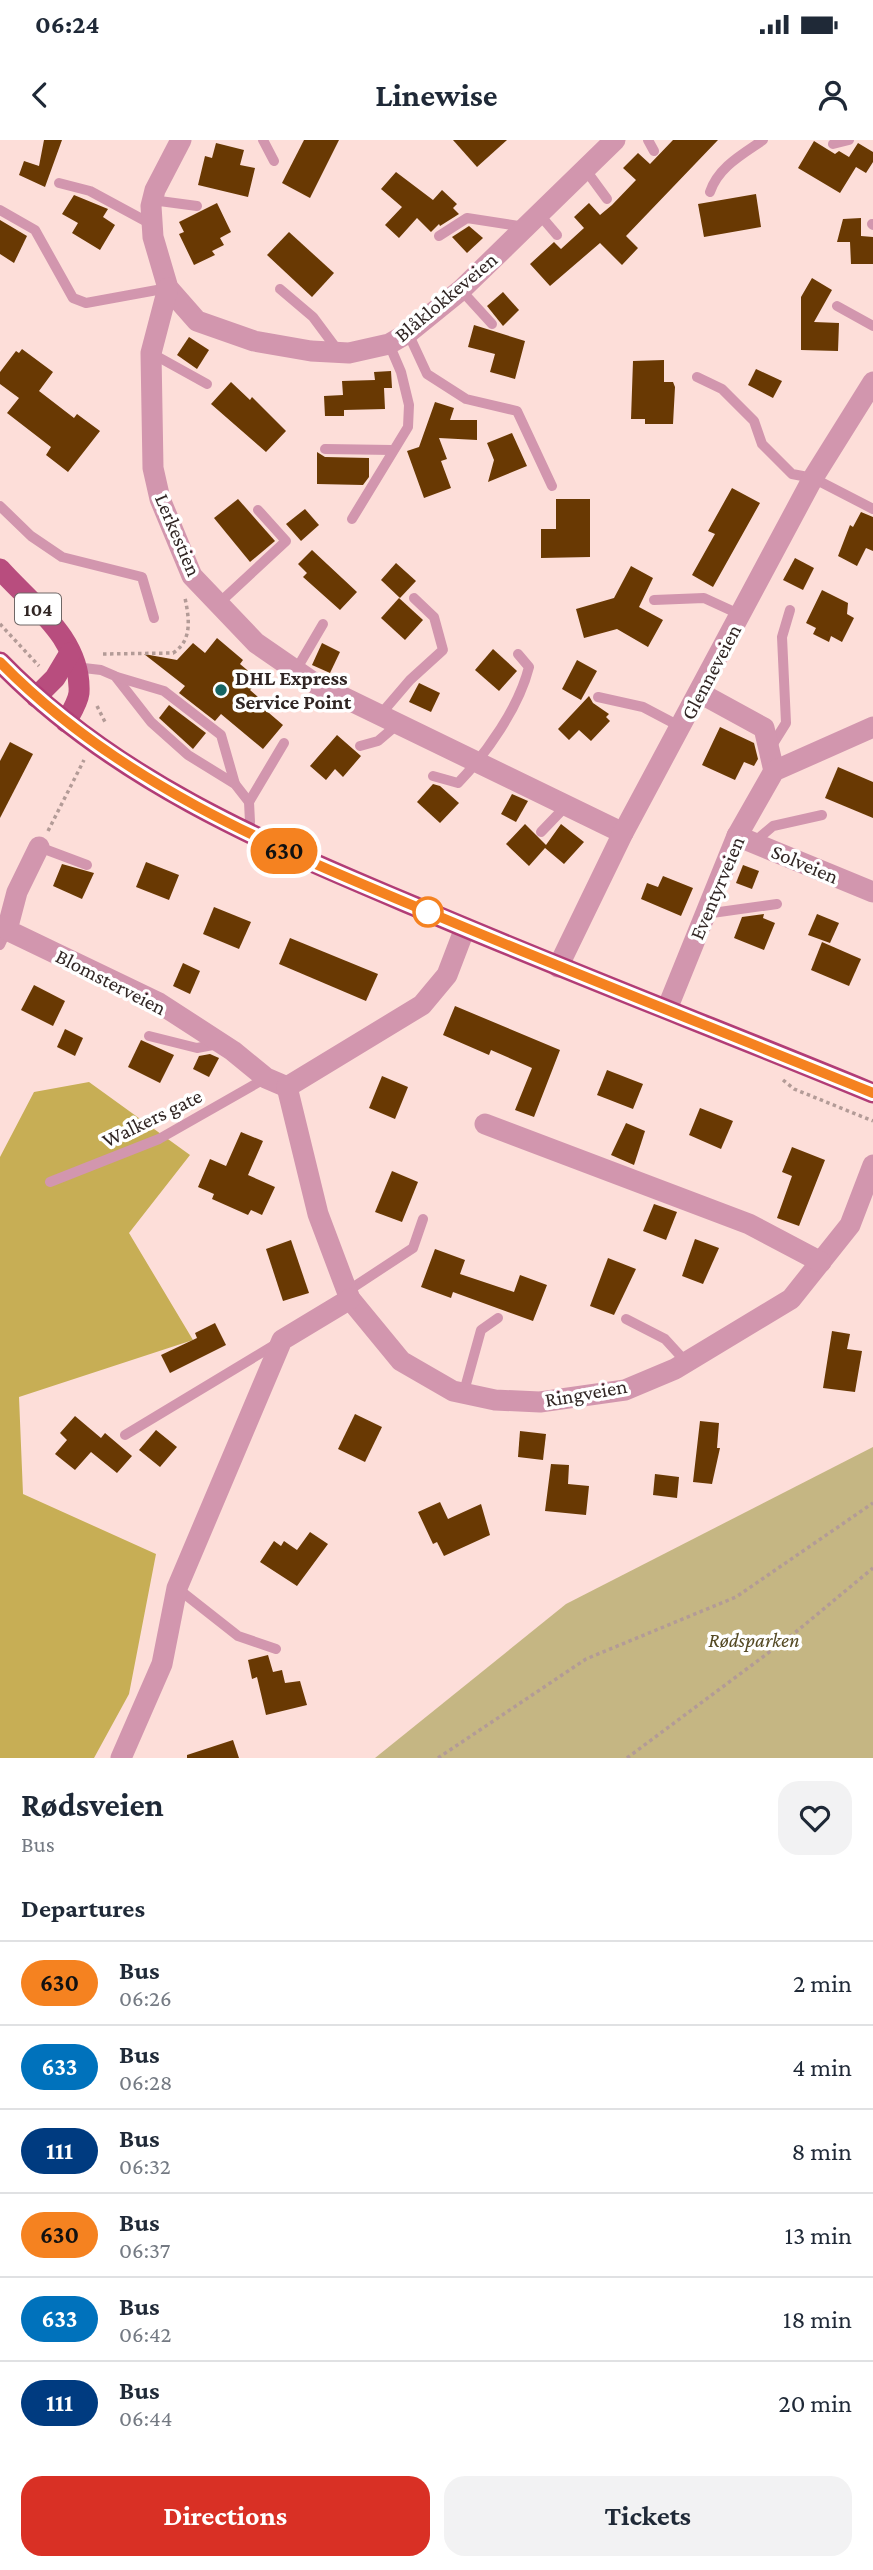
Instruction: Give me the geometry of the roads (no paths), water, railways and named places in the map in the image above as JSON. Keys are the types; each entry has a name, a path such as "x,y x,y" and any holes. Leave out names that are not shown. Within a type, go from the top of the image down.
{"highway":[{"path":"0,662 36,697 95,743 159,787 245,833 558,967 873,1093"}],"main road":[{"name":"104","path":"0,569 66,640 70,662"},
{"path":"36,697 70,662"},
{"path":"66,722 79,695 70,662"}],"street":[{"path":"168,288 150,224 152,200 181,140"},
{"name":"Blåklokkeveien","path":"168,288 197,321 254,341 311,351 339,352 389,344 408,333 461,290 585,169 608,143"},
{"name":"Lerkestien","path":"168,288 150,353 153,468 160,499 192,576 256,643 314,683 623,833"},
{"name":"Glenneveien","path":"558,967 623,833 813,478 873,382"},
{"path":"700,692 764,728 774,771 873,727"},
{"name":"Eventyrveien","path":"667,1009 705,914 745,840 774,771"},
{"name":"Solveien","path":"745,840 873,892"},
{"name":"Blomsterveien","path":"39,847 17,892 4,938 159,1003 266,1078 287,1087"},
{"path":"287,1087 422,1005 447,975 465,928"},
{"name":"Ringveien","path":"287,1087 318,1214 348,1296 401,1361 463,1395 540,1402 617,1391 686,1362 791,1299 850,1225 873,1165"},
{"path":"485,1124 749,1224 821,1262"},
{"path":"121,1758 162,1664 177,1588 282,1340 348,1296"}],"lane":[{"path":"263,140 274,161"},
{"path":"648,140 654,151"},
{"path":"710,192 714,180 736,158 764,140"},
{"path":"833,144 849,140"},
{"path":"585,169 607,199"},
{"path":"59,183 90,191 150,224"},
{"path":"152,200 197,206"},
{"path":"0,210 35,230 72,298 86,303 168,288"},
{"path":"439,236 467,218 532,221 556,235"},
{"path":"280,289 313,317 339,352"},
{"path":"461,290 492,324"},
{"path":"837,306 873,326"},
{"path":"408,333 427,373 466,399 517,411 552,486"},
{"path":"352,519 408,427 409,405 401,372 389,344"},
{"path":"150,353 207,384"},
{"path":"697,377 722,389 754,421 761,444 792,474 813,478 873,509"},
{"path":"326,449 392,450"},
{"path":"0,506 31,536 62,558 142,577 154,618"},
{"path":"217,605 286,541 258,510"},
{"path":"359,746 378,741 410,680 443,650 433,617 414,598"},
{"path":"654,600 704,598 741,615"},
{"path":"769,749 786,723 782,637 790,610"},
{"path":"296,670 323,624"},
{"path":"433,776 458,783 478,763 523,693 529,667 518,654"},
{"path":"70,662 164,691 221,734 235,784"},
{"path":"114,676 151,722 188,755 235,784 249,802"},
{"path":"598,697 643,707 681,727"},
{"path":"245,833 250,822 249,802 285,743"},
{"path":"541,832 566,806"},
{"path":"745,840 773,826 822,815"},
{"path":"39,847 87,865"},
{"path":"705,914 777,904"},
{"path":"149,1036 197,1048 221,1044"},
{"name":"Walkers gate","path":"50,1182 159,1139 266,1078"},
{"path":"348,1296 413,1248 423,1219"},
{"path":"463,1395 481,1331 498,1318"},
{"path":"626,1319 665,1339 686,1362"},
{"path":"125,1435 282,1340"},
{"path":"177,1588 237,1636 276,1649"}],"place":[{"name":"DHL Express Service Point","path":"221,690"}],"park label":[{"name":"Rødsparken","path":"754,1640"}]}
